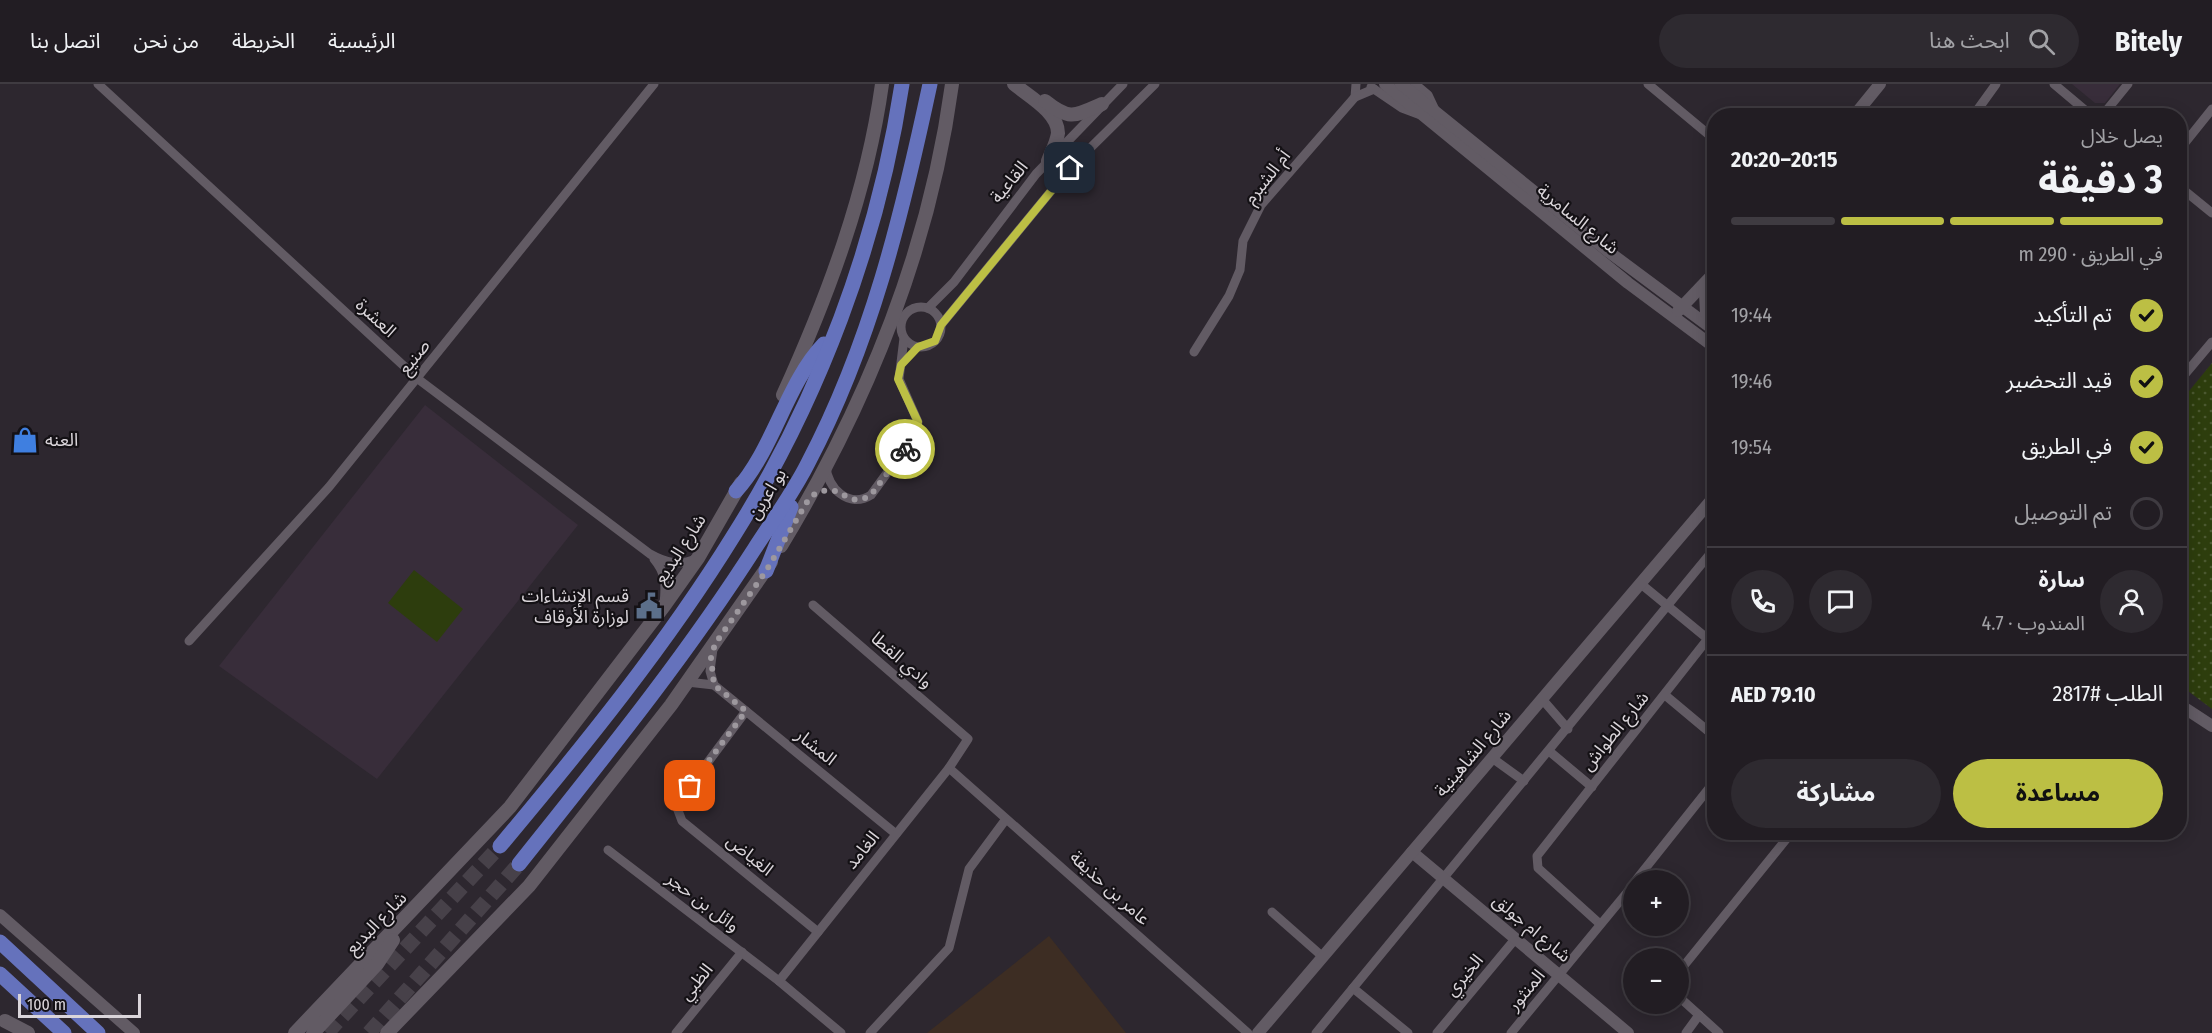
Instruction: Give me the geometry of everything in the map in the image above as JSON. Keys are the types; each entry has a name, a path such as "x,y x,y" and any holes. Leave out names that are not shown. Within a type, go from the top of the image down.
{"highway":[{"name":"بو اعرين","path":"500,846 639,673 698,592 735,534 796,423 833,336 876,203 902,84"},
{"name":"بو اعرين","path":"519,864 691,645 732,585 808,464 841,390 879,292 901,220 930,84"},
{"path":"736,491 758,461 808,365 833,336"},
{"path":"766,571 808,464"},
{"path":"0,942 98,1033"},
{"path":"2,976 64,1033"}],"main road":[{"name":"شارع البديع","path":"295,1033 399,927 510,807 698,558 736,491 820,313 865,172 882,84"},
{"path":"387,1033 529,885 687,682 766,571 810,497 858,403 893,316 920,232 939,157 952,84"},
{"path":"1014,84 1046,110 1055,122 1057,138 1048,161"},
{"path":"1024,84 1066,116 1080,114 1102,104"},
{"path":"313,1033 384,956 399,927"},
{"path":"2,1019 28,1033"}],"street":[{"name":"العشرة","path":"98,84 418,379 650,554 664,561 679,563 698,558"},
{"name":"صنيع","path":"189,642 329,487 654,84"},
{"name":"القاعية","path":"928,308 950,287 1013,202 1048,161 1124,84"},
{"path":"901,365 918,347 935,341 941,325 1070,168 1155,84"},
{"path":"1355,97 1356,84"},
{"name":"شارع السامرية","path":"1401,84 1512,181 1707,342"},
{"name":"شارع السامرية","path":"1415,84 1428,95 1437,114"},
{"path":"1648,84 1707,133"},
{"path":"1860,108 1880,84"},
{"path":"1979,108 1996,84"},
{"path":"2054,84 2082,108"},
{"path":"2108,108 2128,84"},
{"name":"أم الشبرم","path":"1194,352 1229,296 1240,270 1243,241 1261,205 1355,97 1375,86"},
{"name":"شارع السامرية","path":"1375,86 1423,115 1707,323"},
{"path":"2187,140 2212,109"},
{"path":"2187,192 2210,207"},
{"path":"1663,292 1682,296 1700,294 1707,284"},
{"path":"1677,319 1707,288"},
{"path":"1700,294 1707,315"},
{"path":"826,465 826,475 834,489 853,500 864,500 871,495 914,435 918,416 898,379 904,338 902,322 906,314 920,307 928,308 939,318 941,325"},
{"path":"904,338 918,347"},
{"path":"2187,372 2212,342"},
{"path":"810,497 820,490 834,489"},
{"name":"شارع الشاهينية","path":"1258,1033 1707,504"},
{"name":"العشرة","path":"650,554 661,567 666,582 664,606"},
{"path":"1316,1033 1707,558"},
{"path":"1641,584 1707,634"},
{"name":"وادي القطا","path":"813,606 969,739"},
{"path":"687,682 714,685 711,658 715,644"},
{"name":"شارع الطواش","path":"1600,924 1543,873 1536,863 1540,850 1707,644"},
{"name":"المشار","path":"714,685 896,834"},
{"name":"شارع الطواش","path":"1665,695 1707,730"},
{"path":"1542,699 1568,729"},
{"path":"2187,710 2212,726"},
{"name":"الغياض","path":"746,711 676,805 676,810 682,821 818,932"},
{"name":"الغامد","path":"779,981 949,768 969,739"},
{"name":"شارع الطواش","path":"1549,752 1592,787"},
{"path":"1492,758 1524,781"},
{"name":"عامر بن حذيفة","path":"949,768 1248,1033"},
{"name":"المنثور","path":"1644,870 1707,791"},
{"path":"870,1033 949,948 970,867 1006,819"},
{"path":"1689,959 1786,840"},
{"name":"وائل بن حجر","path":"608,850 779,981 841,1033"},
{"name":"شارع ام جولق","path":"1412,852 1628,1033"},
{"name":"المنثور","path":"1511,1033 1623,896"},
{"path":"1272,912 1323,957"},
{"path":"0,915 134,1033"},
{"name":"الخيري","path":"1437,1033 1516,938"},
{"name":"الظبي","path":"676,1033 742,952"},
{"path":"1353,988 1408,1033"},
{"path":"1689,1006 1719,1033"},
{"path":"1686,1033 1699,1015"},
{"path":"2,1019 17,1033"}],"shaded area":[{"path":"2072,84 2120,84 2105,103 2095,103"},
{"path":"425,405 578,525 377,779 219,666"},
{"path":"1049,936 1126,1033 927,1033"}],"green space":[{"path":"2212,363 2212,709 2187,690 2187,393"},
{"path":"414,570 463,609 437,642 388,603"}],"tunnel":[{"path":"327,1033 500,846"},
{"path":"369,1033 519,864"}],"way so far":[{"path":"690,786 746,711 714,685 711,658 715,644 766,571 810,497 820,490 834,489 853,500 864,500 871,495 905,449"}],"place":[{"name":"العنه","path":"25,440"},
{"name":"قسم الإنشاءات لوزارة الأوقاف","path":"649,606"}],"route":[{"path":"905,449 914,435 918,416 898,379 901,365 918,347 927,346 935,341 940,334 941,325 1070,168"}]}
